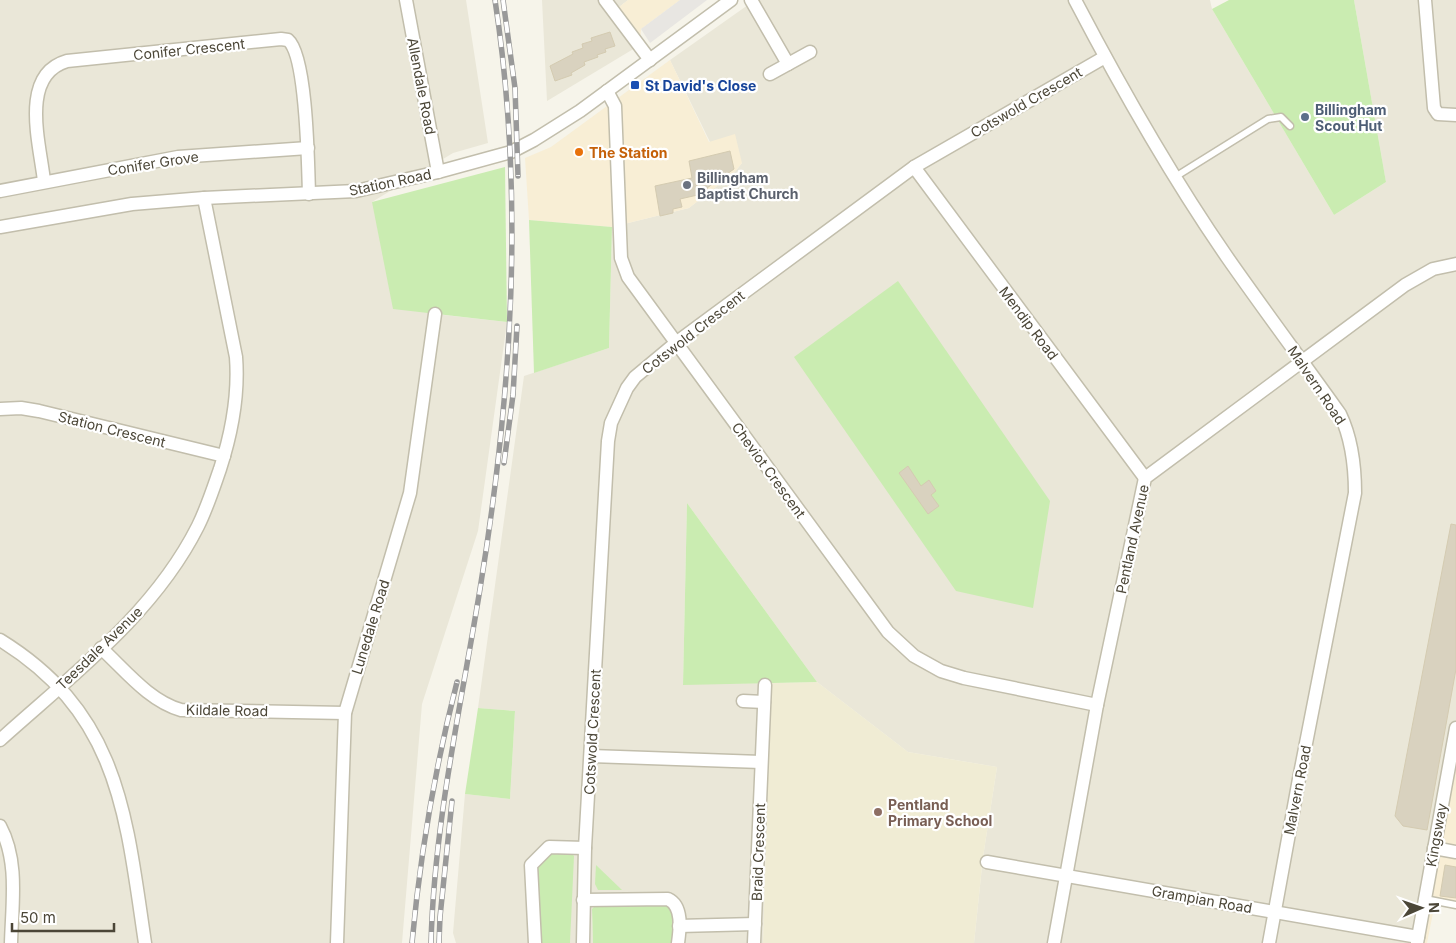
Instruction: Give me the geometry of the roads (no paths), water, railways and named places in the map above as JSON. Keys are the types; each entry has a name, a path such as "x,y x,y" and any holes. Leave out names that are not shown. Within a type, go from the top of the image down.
{"street":[{"name":"Allendale Road","path":"406,0 438,172"},
{"path":"605,0 650,60"},
{"name":"Station Road","path":"0,227 132,204 204,198 356,191 438,172 518,149 556,127 607,92 731,0"},
{"path":"751,0 788,64"},
{"name":"Malvern Road","path":"1075,0 1105,57 1175,177 1227,257 1340,414 1347,428 1353,453 1355,493 1269,943"},
{"path":"1425,0 1434,108 1438,114 1456,115"},
{"name":"Conifer Crescent","path":"44,181 35,100 37,90 52,68 67,61 288,40 296,50 306,119 309,194"},
{"path":"770,74 810,52"},
{"name":"Cotswold Crescent","path":"582,943 585,848 608,441 611,423 628,388 635,377 677,342 914,167 1105,57"},
{"name":"Cheviot Crescent","path":"607,92 615,106 621,258 628,277 811,528 898,643 914,656 942,671 964,678 1097,705"},
{"name":"Conifer Grove","path":"0,191 44,181 178,157 308,148"},
{"name":"Mendip Road","path":"914,167 1145,478"},
{"name":"Teesdale Avenue","path":"0,740 132,619 175,565 202,518 224,456 237,397 236,357 204,198"},
{"name":"Pentland Avenue","path":"1054,943 1097,705 1141,488 1145,478 1418,276 1433,269 1456,264"},
{"name":"Lunedale Road","path":"337,943 344,712 410,493 434,314"},
{"name":"Station Crescent","path":"0,409 21,408 40,411 224,456"},
{"path":"0,640 22,654 58,687 80,712 108,761 129,839 145,943"},
{"name":"Kildale Road","path":"101,648 154,697 167,706 181,710 344,712"},
{"name":"Braid Crescent","path":"754,943 765,685"},
{"path":"742,702 764,702"},
{"name":"Kingsway","path":"1417,940 1456,728"},
{"path":"591,756 761,762"},
{"path":"0,826 8,841 13,875 11,943"},
{"path":"534,943 531,865 549,847 585,848"},
{"path":"1434,848 1456,852"},
{"name":"Grampian Road","path":"986,862 1274,912 1417,940"},
{"path":"583,900 668,899 676,905 679,926 678,943"},
{"path":"679,926 755,924"}],"lane":[{"path":"1175,177 1268,119 1281,117 1290,126"},
{"path":"1425,899 1456,904"}],"railway":[{"path":"431,943 437,854 491,516 507,369 511,295 510,147 495,0"},
{"path":"503,0 515,88 518,176"},
{"path":"504,463 513,395 517,326"},
{"path":"412,943 419,877 429,812 457,682"},
{"path":"439,943 452,801"}],"place":[{"name":"St David's Close","path":"635,85"},
{"name":"Billingham Scout Hut","path":"1305,117"},
{"name":"The Station","path":"579,152"},
{"name":"Billingham Baptist Church","path":"687,185"},
{"name":"Pentland Primary School","path":"878,812"}]}
